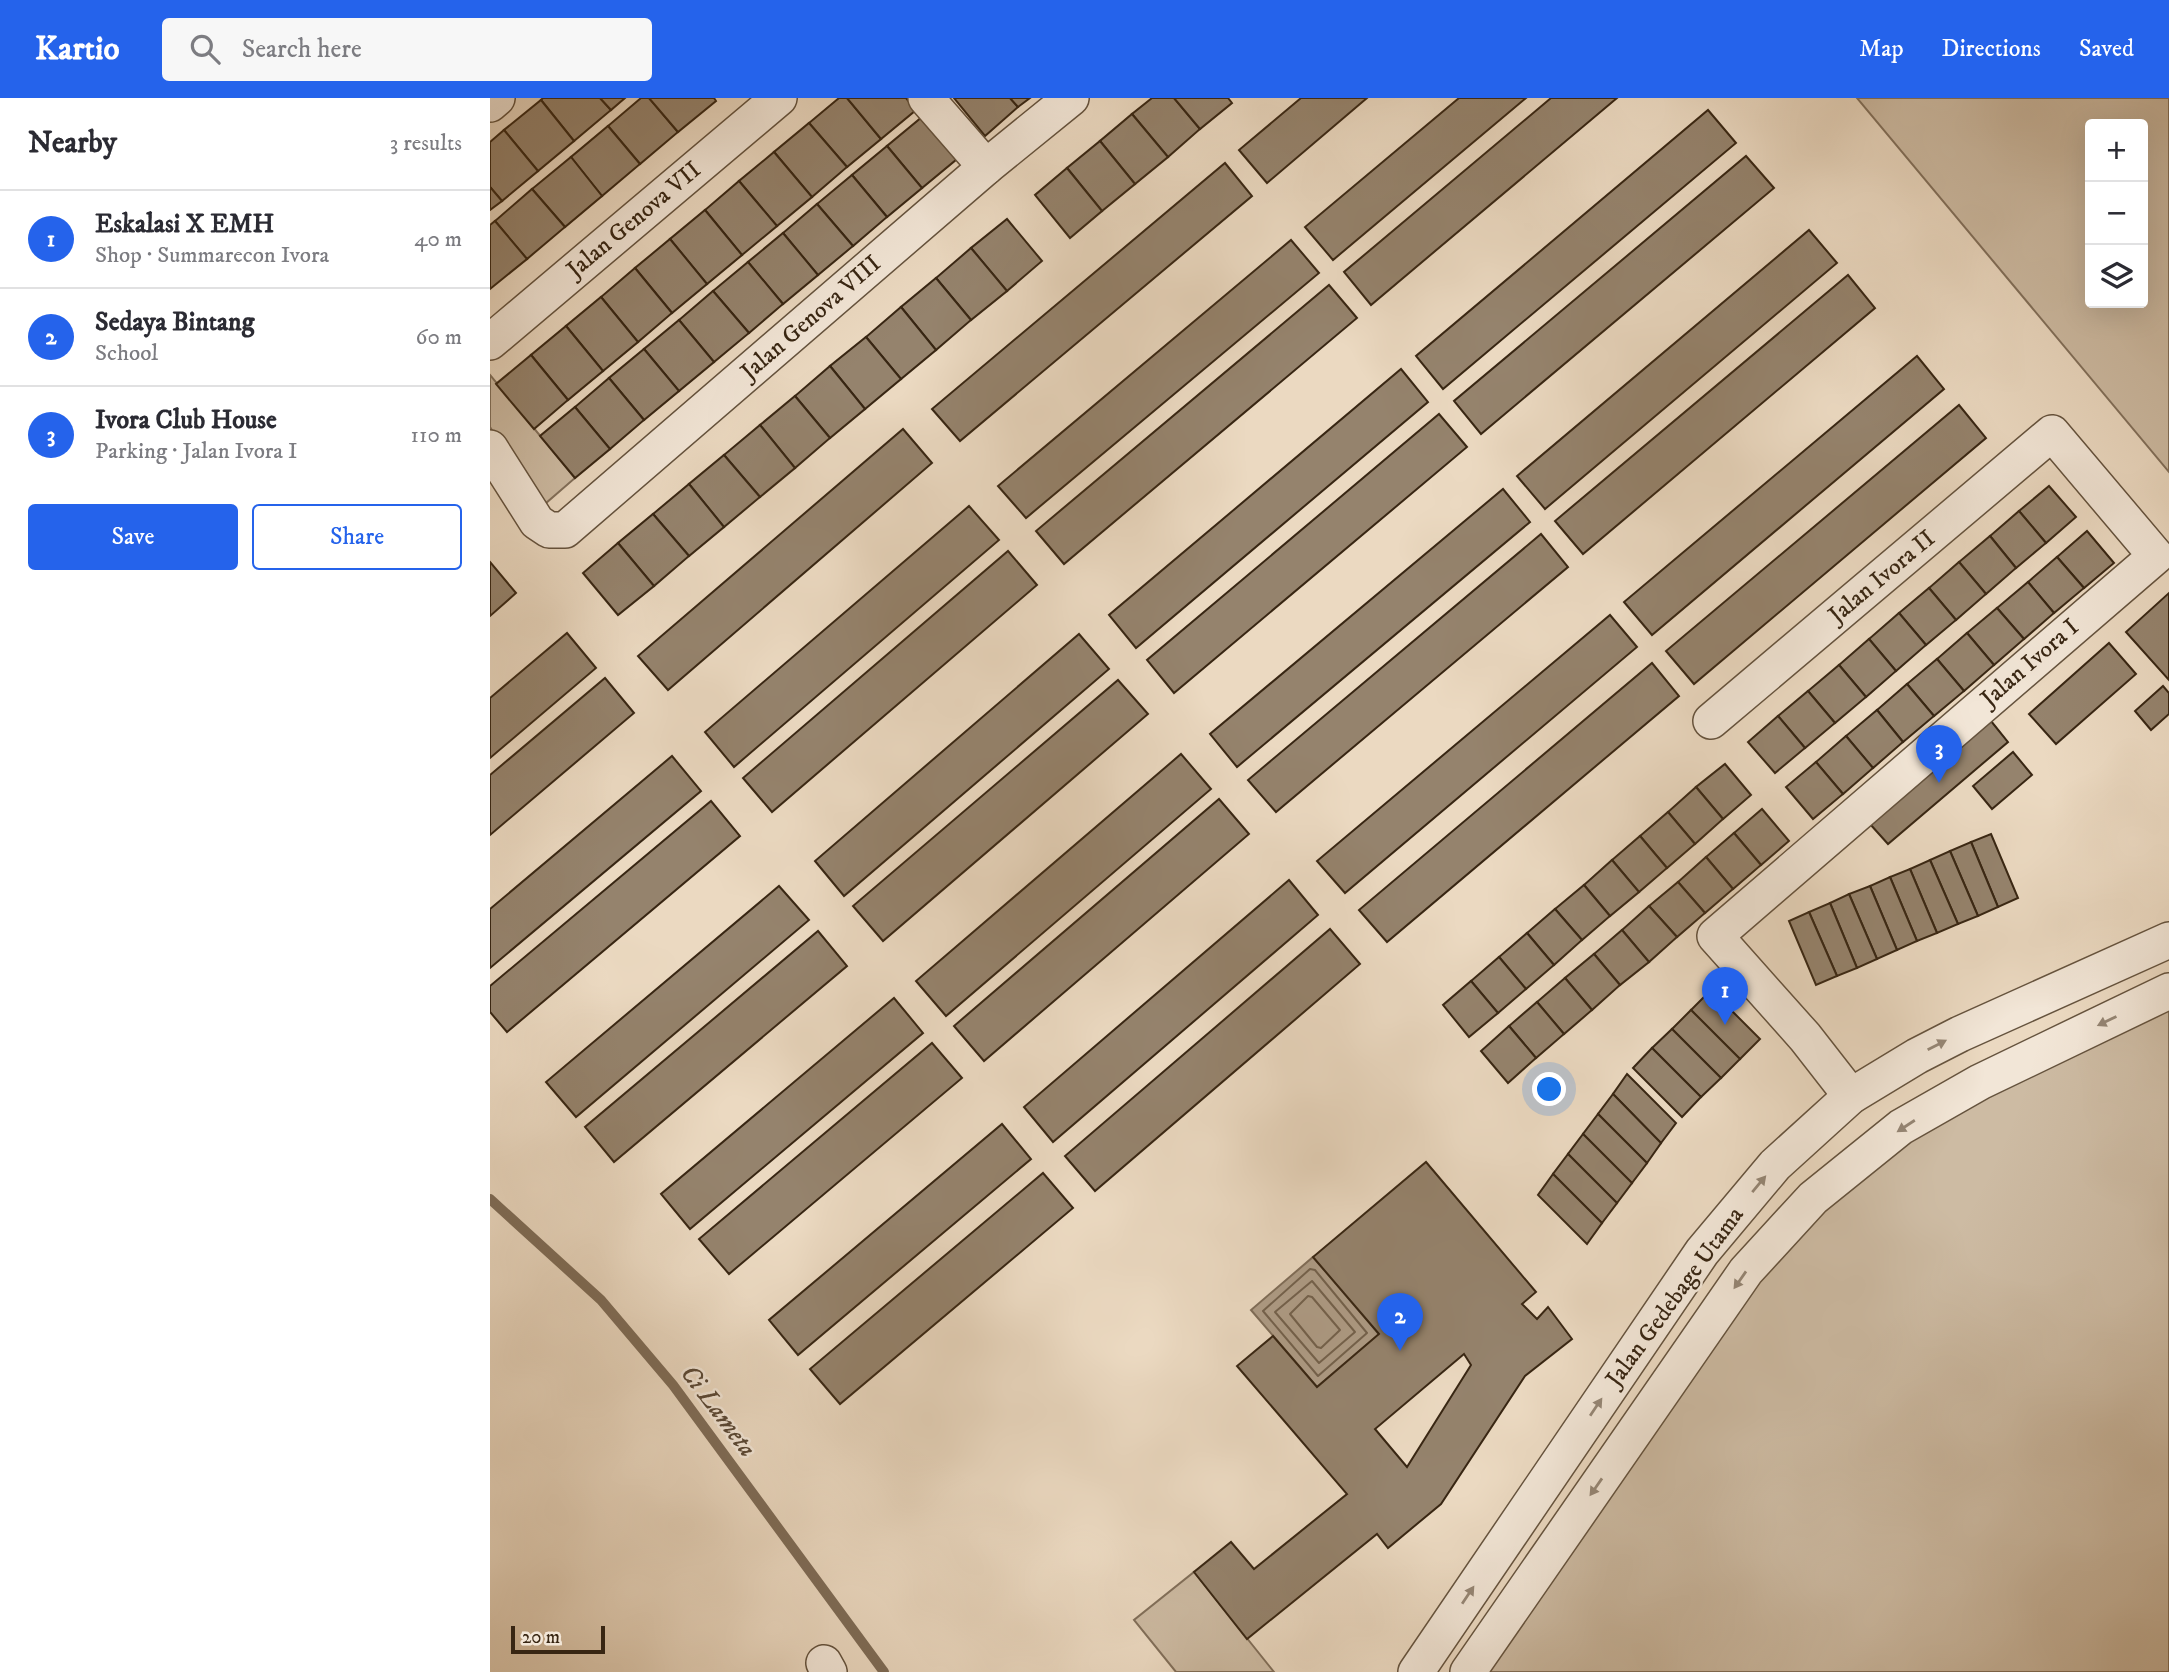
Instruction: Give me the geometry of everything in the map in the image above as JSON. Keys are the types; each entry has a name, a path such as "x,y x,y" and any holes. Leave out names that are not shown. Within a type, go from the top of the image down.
{"street":[{"path":"490,104 497,98"},
{"name":"Jalan Genova VII","path":"490,341 779,98"},
{"path":"926,98 986,167"},
{"name":"Jalan Genova VIII","path":"490,448 537,522 549,530 565,530 986,167 1071,98"},
{"name":"Jalan Ivora I","path":"1851,1096 1805,1037 1715,936 2156,556 2052,433"},
{"name":"Jalan Ivora II","path":"1711,721 2052,433"},
{"path":"2157,945 2168,992"},
{"name":"Jalan Gedebage Utama","path":"1426,1658 1702,1252 1775,1165 1851,1096 1894,1069 1959,1034 2157,945"},
{"name":"Jalan Gedebage Utama","path":"1469,1670 1746,1271 1813,1198 1901,1127 1980,1082 2168,992"},
{"path":"1426,1658 1469,1670"}],"shaded area":[{"path":"1857,98 2169,98 2169,472"},
{"path":"490,375 575,478 546,503 521,476 490,427"},
{"path":"2169,1010 2169,1672 1489,1672 1760,1281 1824,1209 1911,1141 1987,1097"},
{"path":"1194,1572 1274,1672 1176,1672 1134,1620"}],"water":[{"path":"1313,1257 1379,1334 1317,1387 1251,1310"}],"building":[{"path":"600,98 611,110 574,141 541,100"},
{"path":"600,98 625,98 611,110"},
{"path":"641,98 649,98 678,132 640,164 608,126"},
{"path":"649,98 714,98 716,101 678,132"},
{"path":"839,98 847,98 881,139 847,167 809,123"},
{"path":"847,98 906,98 916,110 881,139"},
{"path":"954,98 1010,98 1018,107 985,136"},
{"path":"1010,98 1030,98 1018,107"},
{"path":"1152,98 1174,98 1200,129 1168,157 1132,114"},
{"path":"1174,98 1228,98 1232,103 1200,129"},
{"path":"1301,98 1367,98 1267,183 1239,150"},
{"path":"1459,98 1526,98 1333,260 1305,227"},
{"path":"1551,98 1617,98 1371,305 1344,272"},
{"path":"541,100 574,141 538,171 504,130"},
{"path":"1708,110 1736,143 1443,389 1416,356"},
{"path":"1132,114 1168,157 1135,184 1100,141"},
{"path":"922,117 957,159 922,188 887,146"},
{"path":"809,123 847,167 812,197 774,152"},
{"path":"608,126 640,164 602,196 571,157"},
{"path":"504,130 538,171 502,201 490,187 490,142"},
{"path":"1100,141 1135,184 1102,211 1067,168"},
{"path":"887,146 922,188 887,217 852,175"},
{"path":"774,152 812,197 777,226 739,181"},
{"path":"1746,156 1774,188 1481,434 1454,401"},
{"path":"571,157 602,196 565,227 532,189"},
{"path":"1225,163 1252,196 960,441 932,409"},
{"path":"1067,168 1102,211 1070,238 1035,195"},
{"path":"852,175 887,217 853,246 817,204"},
{"path":"739,181 777,226 742,255 705,210"},
{"path":"490,187 502,201 490,210"},
{"path":"532,189 565,227 527,259 495,221"},
{"path":"817,204 853,246 818,275 783,233"},
{"path":"705,210 742,255 707,284 670,239"},
{"path":"1007,219 1042,261 1007,291 971,248"},
{"path":"495,221 527,259 490,289 490,225"},
{"path":"1809,230 1837,263 1545,509 1517,476"},
{"path":"783,233 818,275 783,304 748,262"},
{"path":"670,239 707,284 672,313 635,268"},
{"path":"1291,240 1319,273 1026,518 998,486"},
{"path":"971,248 1007,291 971,320 936,278"},
{"path":"748,262 783,304 749,333 713,291"},
{"path":"635,268 672,313 638,342 601,297"},
{"path":"1848,275 1875,308 1583,554 1555,521"},
{"path":"936,278 971,320 936,350 901,307"},
{"path":"1329,285 1357,318 1064,564 1036,531"},
{"path":"713,291 749,333 714,362 679,320"},
{"path":"601,297 638,342 603,371 566,326"},
{"path":"901,307 936,350 901,379 866,337"},
{"path":"679,320 714,362 679,391 644,349"},
{"path":"566,326 603,371 568,400 531,355"},
{"path":"866,337 901,379 865,409 830,366"},
{"path":"644,349 679,391 644,420 609,378"},
{"path":"531,355 568,400 534,429 496,384"},
{"path":"1917,356 1944,389 1652,635 1624,602"},
{"path":"830,366 865,409 830,438 795,396"},
{"path":"1401,369 1428,402 1136,648 1109,615"},
{"path":"609,378 644,420 610,449 575,407"},
{"path":"795,396 830,438 795,468 760,425"},
{"path":"1959,405 1986,438 1694,684 1666,651"},
{"path":"575,407 610,449 575,478 540,436"},
{"path":"1439,414 1467,447 1174,693 1147,660"},
{"path":"760,425 795,468 760,497 724,455"},
{"path":"903,429 932,463 668,690 638,656"},
{"path":"724,455 760,497 724,527 689,484"},
{"path":"689,484 724,527 689,556 653,514"},
{"path":"2049,486 2076,517 2046,543 2019,511"},
{"path":"1503,489 1530,522 1237,767 1210,734"},
{"path":"969,506 999,540 734,767 705,732"},
{"path":"2019,511 2046,543 2016,568 1990,536"},
{"path":"653,514 689,556 654,586 618,543"},
{"path":"2087,531 2114,563 2084,588 2057,557"},
{"path":"1541,534 1568,567 1276,812 1248,780"},
{"path":"1990,536 2016,568 1986,594 1959,562"},
{"path":"618,543 654,586 618,615 583,573"},
{"path":"1008,551 1037,585 772,812 743,778"},
{"path":"2057,557 2084,588 2054,613 2028,582"},
{"path":"490,562 516,593 490,616"},
{"path":"1959,562 1986,594 1956,620 1929,588"},
{"path":"2028,582 2054,613 2024,639 1997,608"},
{"path":"1929,588 1956,620 1926,645 1899,613"},
{"path":"2169,593 2169,680 2126,632"},
{"path":"1997,608 2024,639 1994,665 1967,633"},
{"path":"1899,613 1926,645 1896,671 1869,639"},
{"path":"1610,615 1637,647 1345,893 1317,861"},
{"path":"567,633 596,668 490,758 490,698"},
{"path":"1967,633 1994,665 1964,691 1937,659"},
{"path":"1079,634 1109,669 844,896 815,861"},
{"path":"1869,639 1896,671 1866,697 1839,665"},
{"path":"2109,643 2136,674 2056,744 2029,714"},
{"path":"1937,659 1964,691 1934,716 1907,684"},
{"path":"1652,663 1679,696 1387,942 1359,910"},
{"path":"1839,665 1866,697 1835,723 1808,691"},
{"path":"605,678 634,713 490,835 490,775"},
{"path":"1118,680 1148,714 883,941 853,906"},
{"path":"1907,684 1934,716 1903,742 1877,710"},
{"path":"2163,686 2169,693 2169,714 2151,730 2135,711"},
{"path":"1808,691 1835,723 1805,748 1778,716"},
{"path":"1877,710 1903,742 1873,768 1846,736"},
{"path":"1778,716 1805,748 1775,773 1748,742"},
{"path":"1991,721 2008,742 1888,844 1870,824"},
{"path":"1846,736 1873,768 1843,794 1816,762"},
{"path":"2013,752 2032,775 1992,809 1973,786"},
{"path":"1181,754 1211,789 946,1016 916,981"},
{"path":"672,756 701,791 490,968 490,909"},
{"path":"1816,762 1843,794 1813,819 1786,787"},
{"path":"1725,764 1751,795 1723,819 1696,787"},
{"path":"1696,787 1723,819 1695,844 1668,812"},
{"path":"1219,799 1249,834 984,1061 954,1026"},
{"path":"711,801 740,836 507,1032 490,1012 490,986"},
{"path":"1762,809 1789,841 1761,865 1734,833"},
{"path":"1668,812 1695,844 1667,868 1640,836"},
{"path":"1734,833 1761,865 1733,889 1706,857"},
{"path":"1991,834 2018,898 1998,907 1971,842"},
{"path":"1640,836 1667,868 1639,892 1612,860"},
{"path":"1971,842 1998,907 1978,916 1950,851"},
{"path":"1950,851 1978,916 1958,924 1930,860"},
{"path":"1706,857 1733,889 1705,913 1678,882"},
{"path":"1612,860 1639,892 1610,916 1584,885"},
{"path":"1930,860 1958,924 1937,933 1910,869"},
{"path":"1910,869 1937,933 1917,941 1890,877"},
{"path":"1890,877 1917,941 1897,950 1870,886"},
{"path":"1289,880 1318,915 1053,1142 1024,1107"},
{"path":"1678,882 1705,913 1677,937 1649,906"},
{"path":"1584,885 1610,916 1582,940 1555,909"},
{"path":"779,886 809,920 576,1117 546,1082"},
{"path":"1870,886 1897,950 1877,959 1849,894"},
{"path":"1849,894 1877,959 1857,968 1830,903"},
{"path":"1830,903 1857,968 1837,976 1809,912"},
{"path":"1649,906 1677,937 1649,962 1622,930"},
{"path":"1555,909 1582,940 1554,965 1527,933"},
{"path":"1809,912 1837,976 1816,985 1789,921"},
{"path":"1330,929 1360,964 1095,1191 1065,1156"},
{"path":"1622,930 1649,962 1620,985 1594,954"},
{"path":"818,931 847,966 614,1162 585,1127"},
{"path":"1527,933 1554,965 1526,989 1499,957"},
{"path":"1594,954 1620,985 1592,1010 1565,978"},
{"path":"1499,957 1526,989 1498,1013 1471,981"},
{"path":"1565,978 1592,1010 1564,1034 1537,1002"},
{"path":"1471,981 1498,1013 1469,1037 1443,1005"},
{"path":"1711,990 1760,1039 1740,1059 1691,1010"},
{"path":"894,998 923,1033 690,1229 661,1194"},
{"path":"1537,1002 1564,1034 1536,1058 1509,1026"},
{"path":"1691,1010 1740,1059 1721,1078 1672,1029"},
{"path":"1509,1026 1536,1058 1508,1083 1481,1051"},
{"path":"1672,1029 1721,1078 1701,1097 1652,1048"},
{"path":"932,1043 962,1078 729,1274 699,1239"},
{"path":"1652,1048 1701,1097 1682,1117 1633,1068"},
{"path":"1627,1074 1676,1123 1661,1143 1613,1094"},
{"path":"1613,1094 1661,1143 1647,1163 1598,1114"},
{"path":"1598,1114 1647,1163 1632,1183 1583,1134"},
{"path":"1002,1124 1031,1159 798,1355 769,1320"},
{"path":"1583,1134 1632,1183 1617,1203 1568,1154"},
{"path":"1568,1154 1617,1203 1602,1223 1553,1174"},
{"path":"1426,1162 1536,1292 1522,1304 1537,1319 1548,1307 1572,1339 1525,1376 1441,1504 1388,1548 1377,1534 1247,1639 1194,1572 1231,1542 1254,1569 1347,1494 1237,1366 1273,1336 1317,1387 1379,1334 1313,1257","holes":["1464,1354 1471,1365 1407,1467 1375,1429"]},
{"path":"1043,1173 1073,1208 840,1404 810,1369"},
{"path":"1553,1174 1602,1223 1587,1244 1538,1195"}],"waterway":[{"name":"Ci Lameta","path":"490,1199 601,1300 673,1385 884,1672"}],"place":[{"name":"Ivora Club House","path":"1939,783"},
{"name":"Eskalasi X EMH","path":"1725,1025"},
{"name":"Sedaya Bintang","path":"1400,1351"}]}
